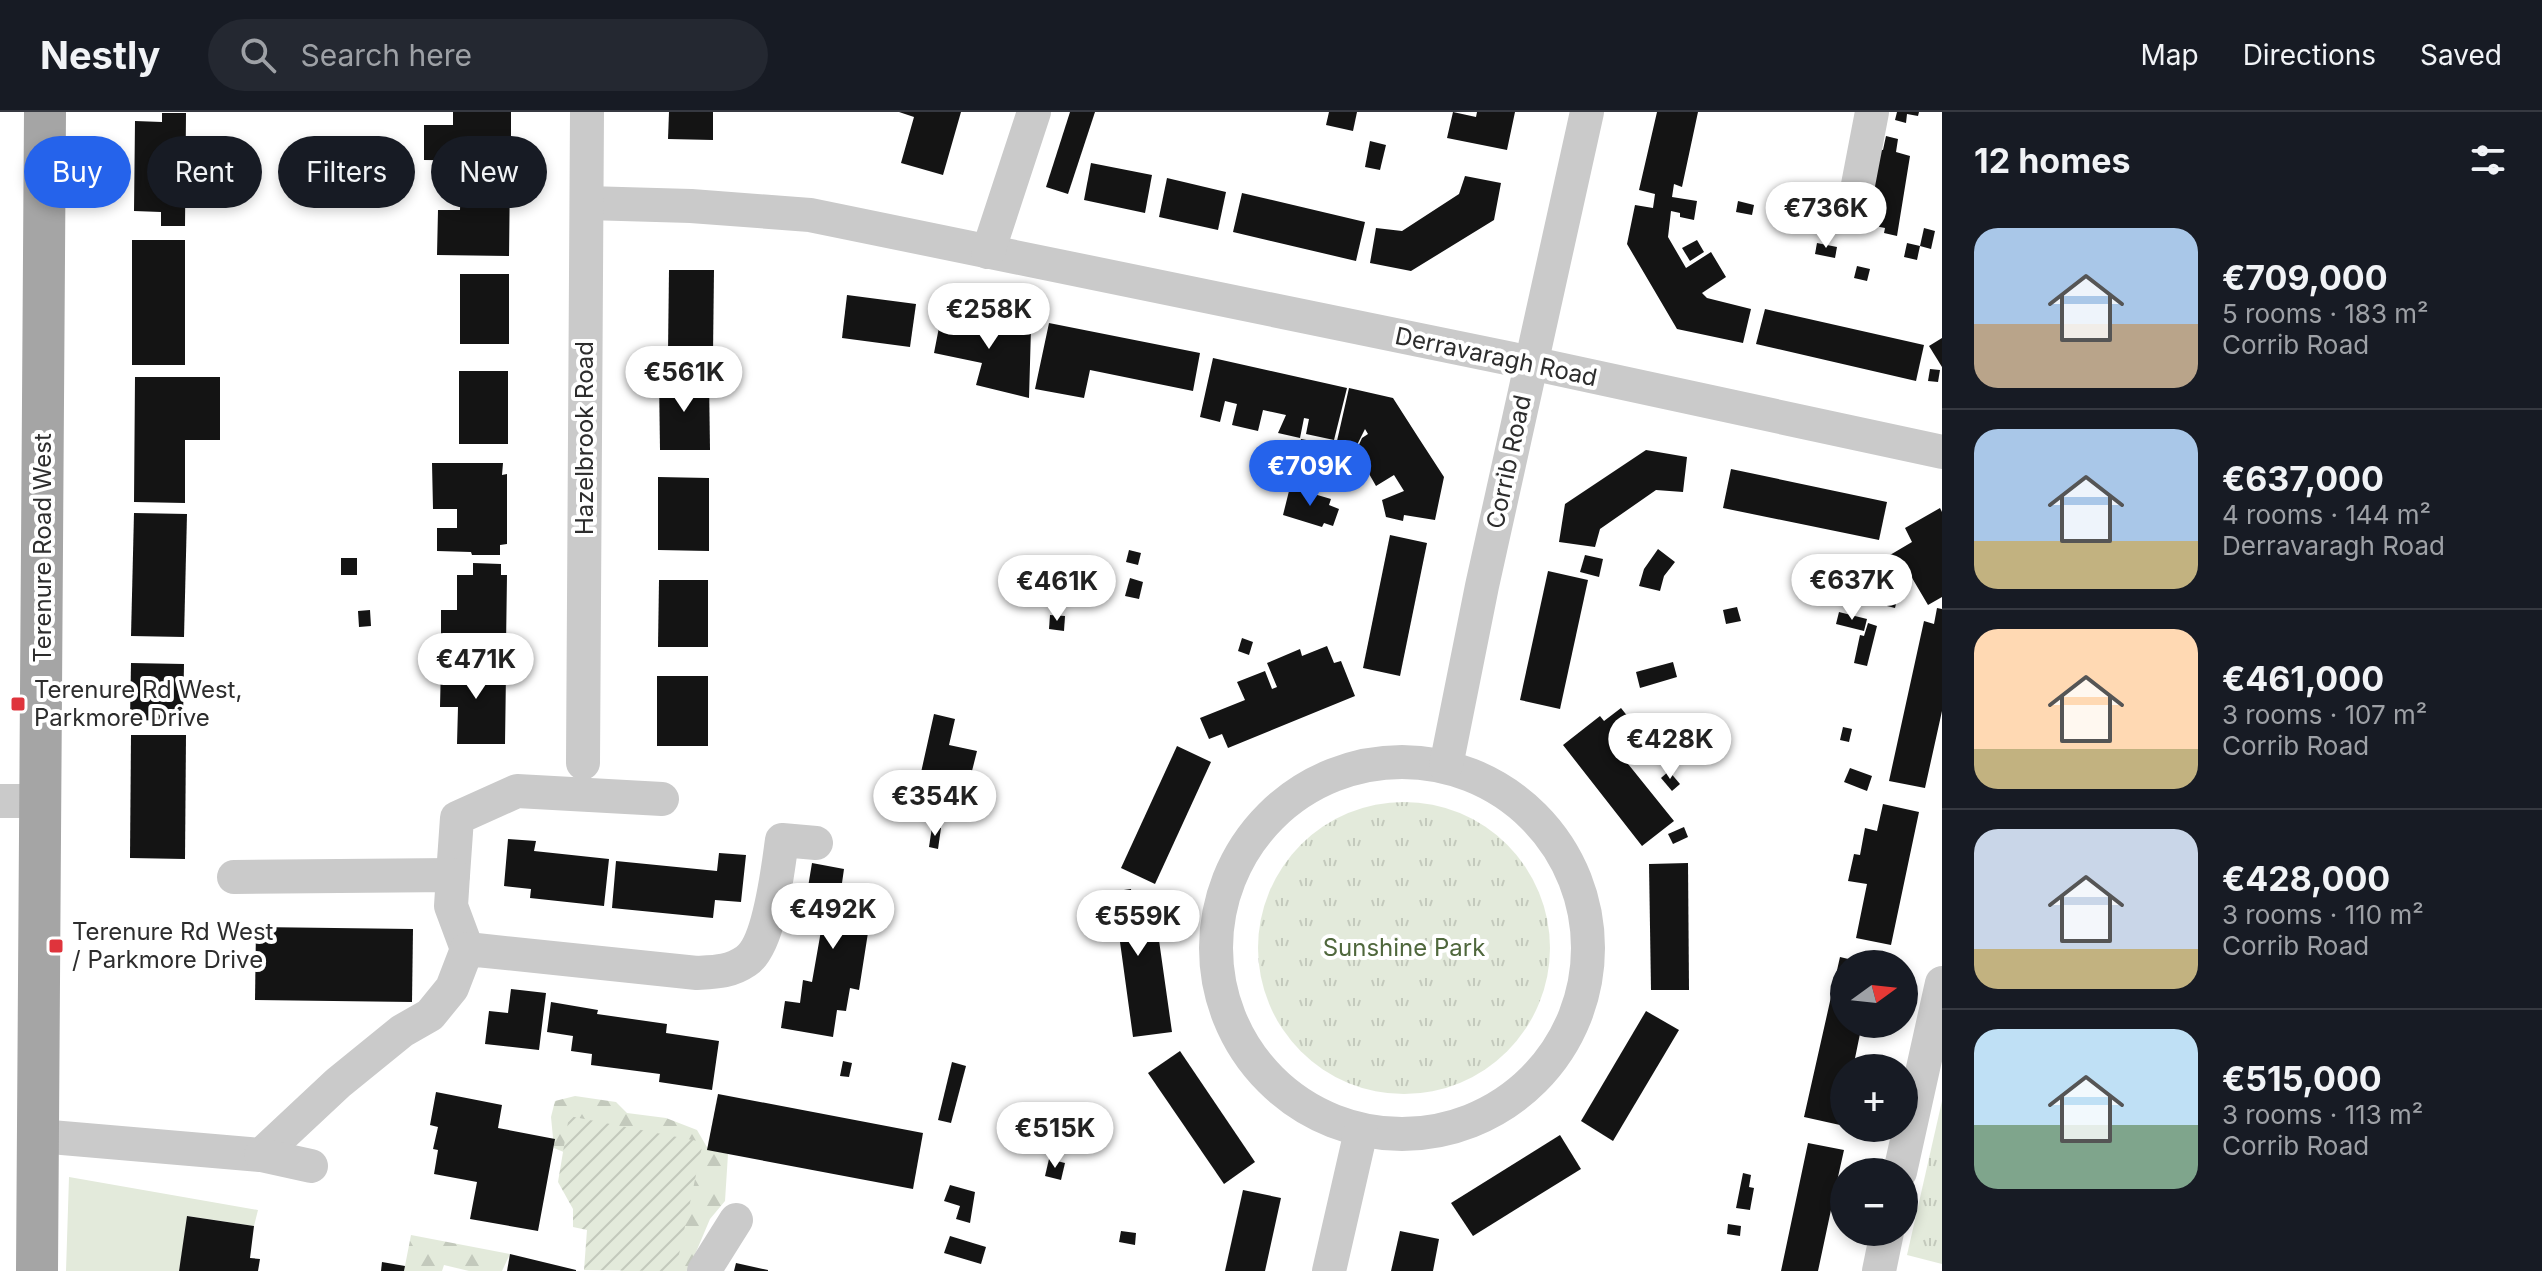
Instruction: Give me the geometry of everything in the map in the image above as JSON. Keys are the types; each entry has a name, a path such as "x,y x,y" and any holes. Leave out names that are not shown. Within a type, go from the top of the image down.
{"main road":[{"name":"Terenure Road West","path":"37,1271 45,112"}],"street":[{"name":"Hazelbrook Road","path":"583,763 587,112"},
{"path":"988,252 1034,112"},
{"name":"Corrib Road","path":"1446,766 1530,364 1587,112"},
{"path":"1852,216 1872,112"},
{"name":"Derravaragh Road","path":"587,203 691,206 810,215 1942,452"},
{"path":"1401,761 1446,766 1505,792 1552,837 1581,895 1589,959 1574,1022 1539,1076 1519,1092 1488,1115 1426,1134 1361,1131 1319,1116 1281,1091 1250,1057 1229,1018 1217,973 1217,928 1227,884 1247,844 1277,810 1314,783 1356,767 1401,761"},
{"path":"261,1155 338,1083 402,1031 430,1015 452,988 467,949 451,906 457,818 517,791 662,799"},
{"path":"0,801 41,801"},
{"path":"467,949 697,973 725,972 749,959 762,937 772,906 782,840 816,843"},
{"path":"234,877 453,875"},
{"path":"1903,1158 1942,983"},
{"path":"1329,1271 1361,1131"},
{"path":"39,1136 261,1155 311,1166"},
{"path":"704,1271 736,1220"},
{"path":"1879,1271 1884,1246"}],"green space":[{"name":"Sunshine Park","path":"1390,802 1418,802 1446,808 1473,819 1497,835 1517,855 1533,879 1544,906 1550,948 1544,990 1533,1017 1517,1041 1497,1061 1473,1077 1446,1088 1418,1094 1390,1094 1362,1088 1335,1077 1311,1061 1291,1041 1275,1017 1264,990 1258,962 1258,934 1264,906 1275,879 1291,855 1311,835 1335,819 1362,808"},
{"path":"575,1096 616,1102 627,1113 666,1118 697,1130 708,1149 728,1154 725,1201 710,1219 688,1271 621,1271 566,1153 554,1148 551,1117 555,1101"},
{"path":"1942,1101 1942,1264 1907,1255 1909,1246 1918,1246 1918,1207"},
{"path":"569,1116 703,1142 677,1264 670,1271 584,1270 587,1230 573,1227 573,1209 558,1182"},
{"path":"69,1177 258,1210 254,1226 188,1216 179,1271 66,1271"},
{"path":"411,1235 510,1254 502,1271 469,1271 444,1265 442,1271 404,1271"}],"building":[{"path":"453,112 511,112 511,136 431,136 431,160 424,160 424,125 453,125"},
{"path":"669,112 713,112 713,140 668,139"},
{"path":"899,112 961,112 943,175 901,163 914,117"},
{"path":"1070,112 1095,112 1068,194 1046,187"},
{"path":"1329,112 1357,112 1353,131 1326,125"},
{"path":"1453,112 1476,117 1477,112 1515,112 1507,150 1447,138"},
{"path":"1657,112 1698,112 1682,187 1674,184 1672,197 1697,201 1694,220 1671,211 1668,237 1686,268 1711,252 1726,277 1702,293 1707,298 1751,309 1743,343 1677,329 1627,244 1635,205 1653,208 1655,194 1639,190"},
{"path":"1897,112 1919,112 1918,116 1907,114 1906,123 1895,120"},
{"path":"162,113 186,113 186,136 147,136 147,208 185,208 185,226 161,226 161,212 134,211 135,121 162,122"},
{"path":"1886,136 1898,139 1896,152 1910,156 1897,236 1884,233 1885,228 1860,223 1874,148 1883,150"},
{"path":"1370,141 1386,145 1380,170 1365,167"},
{"path":"1091,163 1152,175 1145,213 1084,200"},
{"path":"1465,176 1501,183 1494,220 1411,271 1370,263 1376,228 1402,231 1459,194"},
{"path":"1167,178 1226,192 1218,230 1159,217"},
{"path":"1242,193 1365,222 1356,261 1233,232"},
{"path":"1738,201 1754,205 1752,215 1736,212"},
{"path":"510,208 509,256 437,255 438,210"},
{"path":"1924,228 1935,231 1931,249 1920,246"},
{"path":"132,240 185,240 185,365 132,365"},
{"path":"1697,240 1704,252 1690,261 1682,248"},
{"path":"1817,243 1837,247 1835,258 1815,254"},
{"path":"1907,243 1920,246 1917,260 1904,257"},
{"path":"1857,266 1870,269 1867,281 1854,278"},
{"path":"669,270 714,270 713,353 668,352"},
{"path":"460,274 509,274 509,344 460,344"},
{"path":"847,295 916,304 910,347 842,338"},
{"path":"1765,309 1924,345 1916,381 1756,344"},
{"path":"942,312 1031,329 1029,398 976,385 982,363 934,353"},
{"path":"1049,323 1200,353 1193,391 1090,370 1084,398 1035,389"},
{"path":"1942,338 1942,367 1929,346"},
{"path":"1213,358 1347,388 1334,440 1306,434 1309,419 1304,418 1300,438 1278,433 1286,415 1263,410 1258,431 1232,425 1237,404 1225,401 1220,422 1200,417"},
{"path":"1930,369 1940,370 1938,382 1928,381"},
{"path":"459,371 508,371 508,444 459,444"},
{"path":"135,377 220,377 220,440 185,440 185,503 134,502"},
{"path":"659,379 709,379 710,450 660,450"},
{"path":"1349,388 1393,398 1444,477 1435,520 1404,515 1403,521 1386,517 1382,500 1404,491 1394,475 1376,486 1356,451 1362,438 1368,434 1365,429 1346,467 1332,463"},
{"path":"1301,439 1312,441 1308,458 1298,455"},
{"path":"1646,450 1687,457 1683,492 1656,490 1600,529 1595,547 1559,542 1565,504"},
{"path":"432,463 503,463 502,475 507,474 507,544 500,545 500,555 437,551 437,528 457,528 457,509 433,509"},
{"path":"1731,469 1887,502 1879,540 1723,508"},
{"path":"658,477 709,478 709,551 658,550"},
{"path":"1290,487 1331,499 1329,505 1339,509 1333,526 1324,523 1322,527 1283,515"},
{"path":"1940,508 1942,597 1928,605 1905,566 1899,569 1890,555 1912,542 1905,528"},
{"path":"134,513 187,514 184,637 131,636"},
{"path":"1390,535 1427,543 1400,676 1363,668"},
{"path":"1658,549 1675,562 1664,576 1660,591 1639,586 1644,569"},
{"path":"1129,550 1141,553 1138,565 1126,562"},
{"path":"1585,555 1603,559 1599,577 1580,572"},
{"path":"341,558 357,558 357,575 341,575"},
{"path":"473,563 501,564 501,575 507,575 506,646 501,646 501,653 441,652 441,610 457,610 457,575 473,575"},
{"path":"1548,571 1588,580 1560,709 1520,700"},
{"path":"1130,578 1143,582 1139,599 1125,596"},
{"path":"659,580 708,580 708,647 658,647"},
{"path":"1875,585 1899,591 1895,608 1871,602"},
{"path":"1737,607 1741,621 1726,624 1723,610"},
{"path":"1937,608 1942,609 1942,711 1925,788 1889,781 1924,621 1934,624"},
{"path":"370,610 371,626 359,627 358,611"},
{"path":"1839,612 1867,619 1864,631 1836,624"},
{"path":"1050,615 1065,616 1064,631 1049,629"},
{"path":"1868,623 1877,626 1867,666 1854,663 1860,635 1864,636"},
{"path":"1242,638 1253,642 1249,655 1238,651"},
{"path":"1327,646 1334,663 1341,661 1355,696 1228,748 1222,734 1209,739 1200,718 1245,700 1237,682 1265,671 1272,689 1277,687 1267,663 1300,649 1302,656"},
{"path":"1673,662 1677,677 1640,688 1636,672"},
{"path":"131,663 184,664 183,721 130,720"},
{"path":"441,663 500,664 500,672 506,672 505,744 457,744 458,707 440,707"},
{"path":"657,676 708,676 708,746 657,746"},
{"path":"1621,708 1640,732 1630,739 1626,733 1612,744 1674,821 1642,846 1563,745 1600,716 1604,721"},
{"path":"934,714 955,719 949,745 977,751 968,787 920,777"},
{"path":"1843,727 1852,729 1849,742 1840,740"},
{"path":"131,735 186,735 185,859 130,858"},
{"path":"1177,746 1211,762 1155,884 1121,868"},
{"path":"1850,768 1872,776 1867,791 1844,782"},
{"path":"1669,771 1680,784 1672,791 1661,778"},
{"path":"1883,804 1919,812 1891,945 1856,938 1867,884 1848,881 1854,854 1860,855 1865,828 1877,831"},
{"path":"932,827 941,828 938,849 929,847"},
{"path":"1684,827 1688,837 1673,844 1668,834"},
{"path":"508,839 536,841 534,851 609,859 604,906 530,898 531,889 504,886"},
{"path":"719,853 746,855 741,902 715,900 713,918 612,908 616,861 717,871"},
{"path":"812,863 844,869 842,883 875,888 859,990 850,988 846,1011 837,1010 833,1037 781,1028 785,1001 800,1003 803,980 812,982 825,908 805,905"},
{"path":"1688,863 1689,990 1651,990 1649,864"},
{"path":"1131,889 1132,900 1153,898 1172,1032 1133,1037 1117,920 1092,923 1088,895"},
{"path":"256,927 413,929 412,1002 255,1000"},
{"path":"511,989 546,993 539,1050 485,1044 489,1011 508,1013"},
{"path":"1830,1001 1830,1038 1859,1038 1856,1054 1830,1054 1830,1123 1804,1117"},
{"path":"551,1002 598,1010 597,1014 667,1024 666,1033 719,1041 712,1090 659,1082 660,1074 591,1065 592,1054 571,1051 573,1036 547,1032"},
{"path":"1646,1011 1679,1030 1613,1141 1581,1121"},
{"path":"1180,1051 1255,1162 1224,1184 1148,1073"},
{"path":"843,1061 852,1063 849,1077 840,1076"},
{"path":"952,1062 966,1066 951,1123 938,1120"},
{"path":"436,1092 502,1105 498,1128 555,1139 538,1231 470,1219 477,1182 434,1174 438,1150 433,1149 438,1127 430,1125"},
{"path":"718,1094 923,1133 913,1189 707,1150"},
{"path":"1069,1110 1103,1120 1098,1137 1064,1126"},
{"path":"1560,1135 1581,1169 1473,1236 1451,1203"},
{"path":"1808,1143 1844,1150 1842,1158 1830,1158 1830,1215 1818,1271 1781,1271"},
{"path":"1049,1159 1065,1163 1061,1180 1045,1176"},
{"path":"1743,1173 1751,1175 1749,1187 1754,1188 1750,1210 1736,1208"},
{"path":"950,1185 975,1192 970,1223 956,1219 960,1206 944,1201"},
{"path":"1243,1190 1281,1198 1265,1271 1225,1271"},
{"path":"187,1216 254,1226 250,1258 260,1259 258,1271 179,1271"},
{"path":"1728,1224 1741,1226 1740,1236 1727,1234"},
{"path":"1121,1231 1136,1233 1135,1245 1119,1242"},
{"path":"1400,1231 1439,1239 1433,1271 1391,1271"},
{"path":"950,1236 986,1247 981,1264 944,1253"},
{"path":"510,1254 576,1270 576,1271 507,1271"},
{"path":"382,1262 405,1266 404,1271 381,1271"},
{"path":"736,1263 768,1270 768,1271 734,1271"}],"place":[{"name":"Terenure Rd West, Parkmore Drive","path":"18,704"},
{"name":"Terenure Rd West / Parkmore Drive","path":"56,946"}]}
